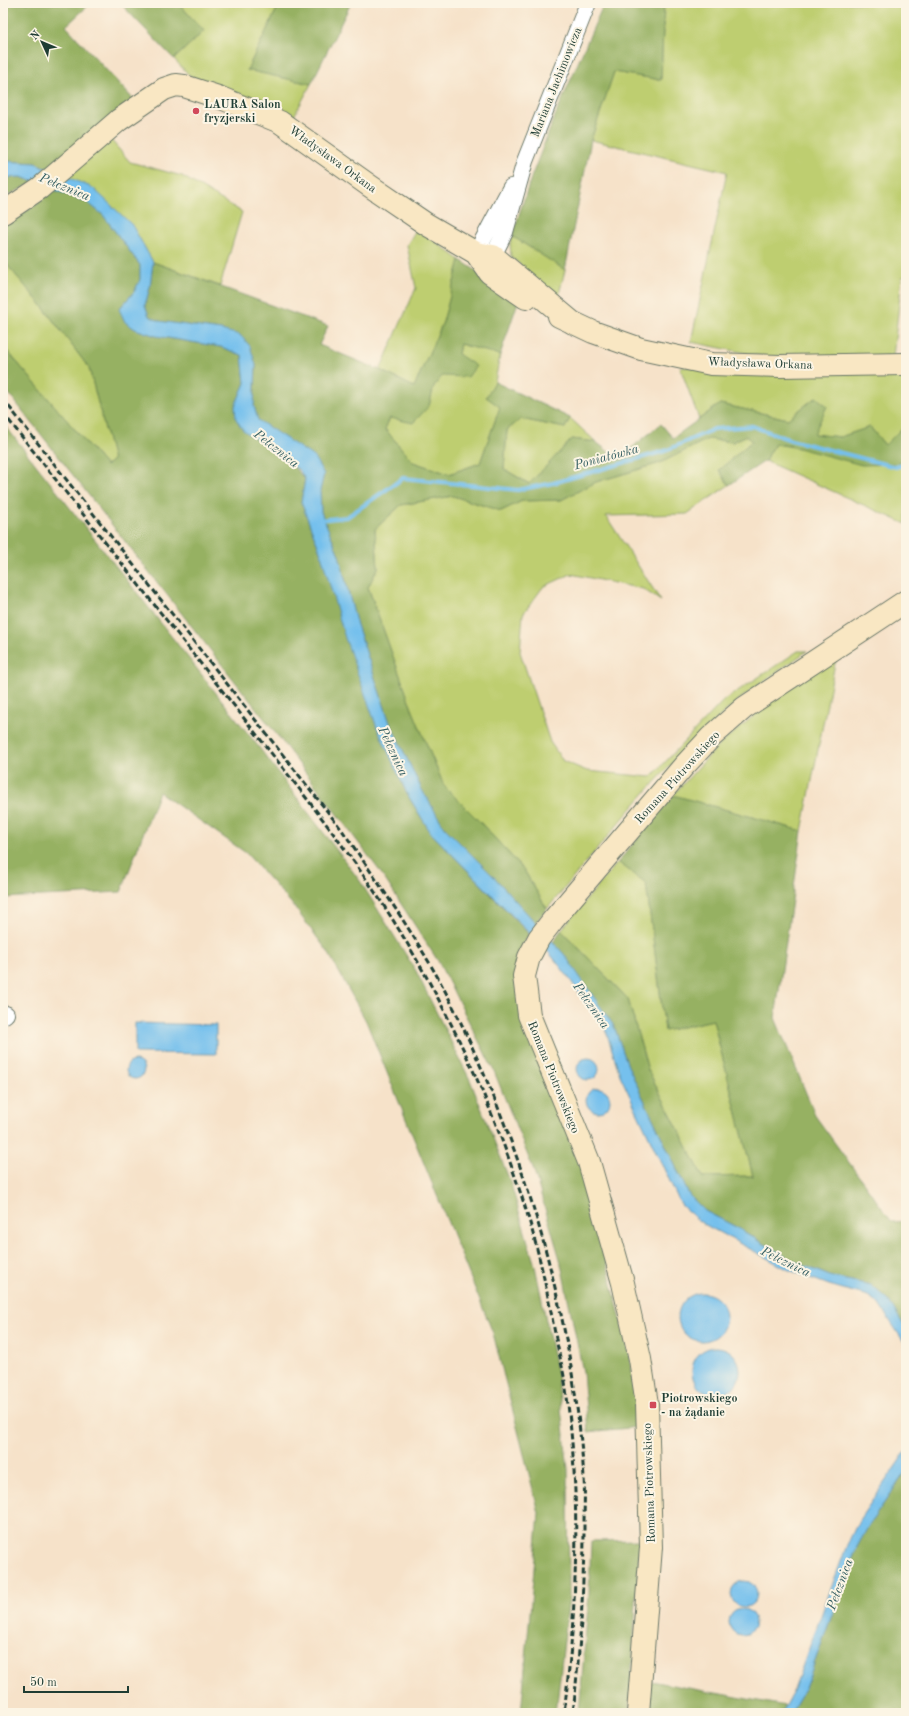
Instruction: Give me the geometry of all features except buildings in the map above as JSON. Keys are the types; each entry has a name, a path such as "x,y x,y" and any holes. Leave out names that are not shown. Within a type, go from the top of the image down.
{"street":[{"name":"Mariana Jachimowicza","path":"485,254 525,161 588,3"},
{"name":"Władysława Orkana","path":"3,213 34,192 62,170 118,120 164,89 176,85 184,86 221,98 280,122 409,212 485,254 490,273 532,302 593,332 641,349 712,364 780,366 906,364"},
{"name":"Romana Piotrowskiego","path":"638,1713 651,1547 647,1404 640,1359 623,1283 589,1162 529,1015 524,976 530,957 539,938 553,920 682,767 711,737 744,708 906,601"}],"green space":[{"path":"3,3 91,3 66,26 133,99 52,170 35,163 3,161"},
{"path":"120,3 178,3 204,31 174,59"},
{"path":"178,3 280,3 247,70 311,84 293,118 190,76 174,59 204,31"},
{"path":"280,3 351,3 311,84 247,70"},
{"path":"604,3 664,3 661,80 614,72 591,140 565,270 512,236 532,175 555,116"},
{"path":"664,3 906,3 906,277 902,277 893,357 765,357 691,342 727,172 591,140 614,72 661,80"},
{"path":"110,139 130,162 182,176 242,212 220,286 153,262 132,225 68,177"},
{"path":"21,177 34,182 3,198 3,178"},
{"path":"54,190 87,202 103,215 140,265 140,280 134,292 119,309 135,329 156,336 221,347 242,355 245,383 235,406 305,479 301,502 320,551 376,725 407,794 431,833 529,934 521,948 515,975 582,1165 630,1356 639,1427 588,1432 583,1372 560,1259 534,1171 494,1071 438,961 379,870 281,740 3,386 3,346 106,466 113,460 89,368 43,307 3,260 3,224 18,217"},
{"path":"417,228 460,260 443,322 414,387 380,370 416,288 407,245"},
{"path":"512,236 565,270 558,298 511,257 510,244"},
{"path":"3,260 43,307 89,368 113,460 106,466 3,346"},
{"path":"460,260 519,299 500,355 460,344 458,354 476,366 468,377 442,376 434,386 429,406 413,423 390,418 385,429 413,462 449,474 480,463 500,407 486,397 495,382 570,418 565,428 521,419 507,430 504,469 529,484 572,439 596,442 618,459 661,424 673,438 720,404 788,419 816,397 827,406 814,434 840,437 870,427 885,445 906,424 906,456 896,464 862,465 791,446 775,444 765,461 729,485 719,470 752,441 745,436 733,442 708,439 660,463 596,482 561,500 522,501 501,511 453,496 401,505 375,529 378,568 368,587 412,709 444,786 479,821 524,870 547,909 535,923 495,878 445,828 422,790 390,723 356,622 339,555 321,512 320,490 324,474 258,420 254,406 256,365 221,330 159,321 149,316 145,305 150,287 153,262 328,326 319,345 380,370 414,387 443,322"},
{"path":"460,344 500,355 495,382 487,397 500,407 480,463 449,474 413,462 385,429 390,418 429,406 434,386 458,354"},
{"path":"680,367 906,372 906,424 885,445 870,427 840,437 813,434 827,406 816,397 788,419 720,404 699,419"},
{"path":"570,418 596,442 572,439 530,484 504,469 507,430 521,419 565,428"},
{"path":"3,423 261,750 360,881 416,971 470,1080 510,1181 535,1266 557,1374 568,1469 569,1596 556,1713 521,1713 539,1513 493,1333 366,1021 328,952 292,904 246,853 159,792 121,892 3,898"},
{"path":"745,436 752,441 719,470 729,485 687,514 606,516 661,601 643,589 571,574 543,587 523,614 520,652 550,742 563,761 587,771 651,777 724,700 798,651 807,651 740,699 688,747 639,800 547,909 524,870 479,821 444,786 412,709 368,587 378,568 375,529 401,505 453,496 501,511 522,501 561,500 596,482 660,463 708,439 733,442"},
{"path":"775,444 896,464 906,456 906,524 765,461"},
{"path":"837,653 802,831 673,795 718,746 763,708"},
{"path":"673,795 802,831 775,1018 816,1117 892,1222 906,1221 906,1329 871,1285 832,1277 791,1260 738,1228 705,1211 689,1195 628,1066 614,1026 553,942 561,930 628,999 648,1070 703,1177 753,1176 713,1020 665,1031 646,883 618,862"},
{"path":"618,862 646,883 665,1031 713,1020 753,1176 703,1177 648,1070 628,999 561,930"},
{"path":"906,1471 906,1713 791,1713 804,1691 857,1547 869,1525"},
{"path":"640,1540 629,1713 579,1713 589,1594 591,1541"},
{"path":"651,1681 785,1706 781,1713 647,1713"}],"water":[{"name":"Pełcznica","path":"3,161 35,163 93,188 132,225 153,262 150,287 145,305 149,316 159,321 221,330 240,335 250,346 256,365 254,406 258,420 314,457 324,474 320,491 321,512 339,555 356,622 390,723 422,790 445,828 495,878 564,954 614,1026 628,1066 689,1195 705,1211 738,1228 791,1260 832,1277 871,1285 889,1301 906,1329 906,1345 878,1303 868,1296 829,1285 789,1270 700,1222 681,1205 620,1075 606,1031 551,955 431,833 407,794 376,725 345,638 320,551 301,502 305,479 299,470 243,430 236,419 235,406 245,383 242,355 221,347 156,336 135,329 125,322 119,309 134,292 140,280 140,265 103,215 87,202 21,177 3,178"},
{"path":"135,1023 216,1025 216,1054 135,1053"},
{"path":"588,1058 596,1061 599,1069 596,1077 588,1080 580,1077 577,1069 580,1061"},
{"path":"135,1061 141,1064 144,1070 141,1076 135,1079 129,1076 126,1070 129,1064"},
{"path":"593,1088 603,1088 610,1095 610,1105 603,1112 593,1112 586,1105 586,1095"},
{"path":"702,1293 711,1295 719,1300 724,1308 726,1317 724,1326 719,1334 711,1339 702,1341 693,1339 685,1334 680,1326 678,1317 680,1308 685,1300 693,1295"},
{"path":"716,1347 725,1349 733,1354 738,1362 740,1371 738,1380 733,1388 725,1393 716,1395 707,1393 699,1388 694,1380 692,1371 694,1362 699,1354 707,1349"},
{"name":"Pełcznica","path":"906,1451 906,1471 869,1525 857,1547 804,1691 791,1713 781,1713 794,1689 847,1545 859,1520"},
{"path":"744,1581 753,1585 757,1594 753,1603 744,1607 735,1603 731,1594 735,1585"},
{"path":"742,1609 751,1613 755,1622 751,1631 742,1635 733,1631 729,1622 733,1613"}],"waterway":[{"name":"Poniatówka","path":"319,520 347,517 403,478 518,490 553,483 665,451 714,429 752,426 791,440 896,467 906,464"}],"railway":[{"path":"3,399 342,830 415,938 452,1005 480,1065 511,1141 541,1235 554,1283 573,1380 580,1429 584,1478 581,1619 573,1713"},
{"path":"3,413 236,708 351,857 409,946 469,1061 502,1141 530,1223 548,1295 564,1375 571,1436 576,1515 576,1555 572,1634 564,1713"}],"place":[{"name":"LAURA Salon fryzjerski","path":"196,111"},
{"name":"Piotrowskiego - na żądanie","path":"653,1405"}]}
